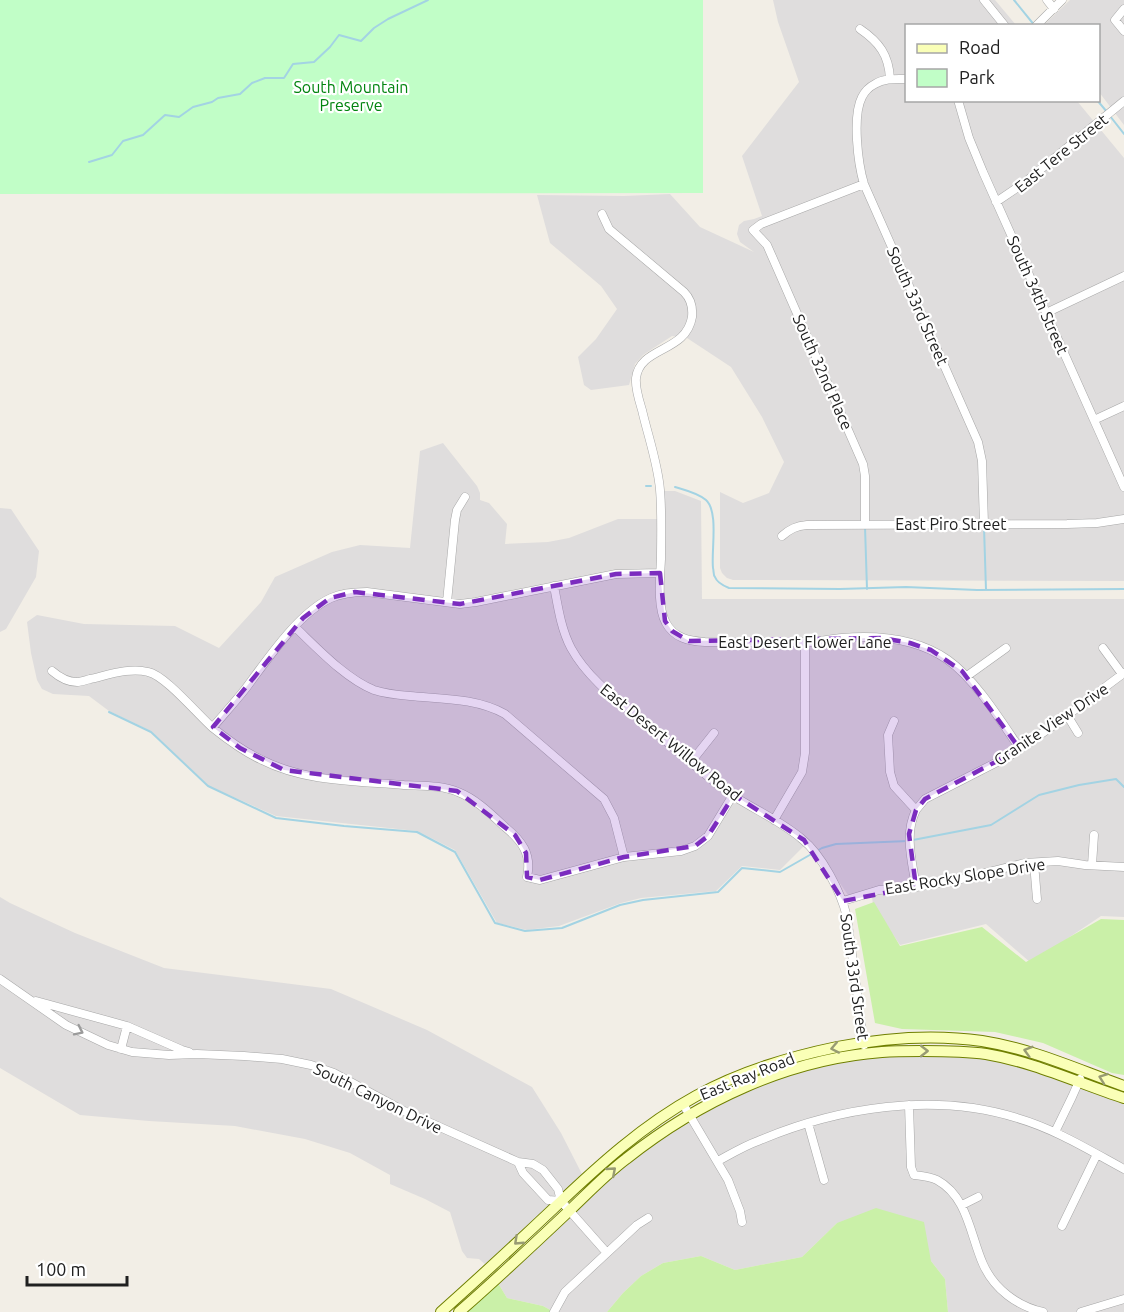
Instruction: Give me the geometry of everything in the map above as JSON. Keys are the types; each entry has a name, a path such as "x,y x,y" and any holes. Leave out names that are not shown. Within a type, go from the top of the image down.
{"main road":[{"name":"East Ray Road","path":"459,1312 565,1206 621,1146 698,1095 789,1058 807,1053 865,1048 934,1038 971,1040 1026,1050 1124,1086"},
{"name":"East Ray Road","path":"441,1312 565,1206 663,1131 734,1091 770,1077 865,1048 883,1052 936,1051 986,1054 1023,1063 1124,1098"}],"street":[{"path":"984,0 1003,24"},
{"path":"1047,0 1054,9"},
{"path":"1038,24 1062,0"},
{"path":"1124,9 1115,20 1124,31"},
{"path":"860,29 882,48 890,67 890,79 905,79"},
{"name":"South 33rd Street","path":"890,79 882,80 867,90 861,98 857,112 860,168 864,184 978,442 982,461 984,524"},
{"name":"East Tere Street","path":"996,202 1024,183 1124,101"},
{"name":"South 34th Street","path":"959,102 969,138 996,202 1124,487"},
{"name":"South 32nd Place","path":"864,184 761,224 753,230 767,245 863,464 865,524"},
{"path":"213,727 276,647 311,611 330,598 355,592 460,604 616,574 660,573 659,481 636,378 639,367 649,357 677,341 686,333 692,314 691,304 684,292 609,229 602,214"},
{"path":"1046,313 1124,276"},
{"path":"1094,420 1124,406"},
{"path":"447,602 455,520 457,510 465,496"},
{"name":"East Piro Street","path":"782,536 798,526 822,524 1096,524 1124,519"},
{"name":"East Desert Flower Lane","path":"660,573 665,621 672,632 689,641 805,642 843,638 882,638 910,643 931,650 948,660 967,676"},
{"name":"East Desert Willow Road","path":"554,586 564,634 588,672 691,762 733,795 804,840 823,865 843,901"},
{"path":"295,627 356,681 375,690 391,694 477,702 505,714 604,799 614,818 624,857"},
{"path":"774,820 802,772 805,753 805,642"},
{"path":"1006,648 967,676 1020,749"},
{"path":"1103,648 1123,674"},
{"path":"52,671 61,678 77,682 137,670 150,672 163,679 213,727 240,748 284,770 328,779 457,791 472,799 523,843 530,866 527,877 540,880 624,857 681,851 695,846 708,836 733,795"},
{"name":"Granite View Drive","path":"916,810 925,799 1020,749 1123,674"},
{"path":"1067,716 1078,733"},
{"path":"894,721 888,735 890,772 894,786 916,810 911,819 909,834 916,886"},
{"path":"691,762 714,733"},
{"path":"1092,865 1094,835"},
{"name":"East Rocky Slope Drive","path":"843,901 879,890 957,880 1034,863 1058,861 1124,867"},
{"path":"1034,863 1037,899"},
{"name":"South 33rd Street","path":"843,901 865,1048"},
{"name":"South Canyon Drive","path":"0,979 66,1025 108,1045 132,1052 282,1059 311,1065 334,1073 404,1111 518,1162 533,1164 548,1176"},
{"name":"South Canyon Drive","path":"30,999 127,1026 182,1050 197,1054"},
{"path":"121,1049 127,1026"},
{"path":"1055,1132 1083,1070"},
{"path":"683,1104 718,1161 735,1196 742,1222"},
{"path":"718,1161 757,1141 808,1123 864,1111 909,1105 993,1111 1017,1118 1055,1132 1124,1168"},
{"path":"909,1105 911,1167 915,1175 935,1179 948,1187 962,1205 984,1267 1003,1292 1038,1312"},
{"path":"808,1123 824,1180"},
{"path":"1062,1226 1096,1154"},
{"name":"South Canyon Drive","path":"518,1162 523,1173 548,1200 565,1206"},
{"path":"536,1187 548,1176 558,1189 565,1206 607,1252"},
{"path":"962,1205 978,1197"},
{"path":"554,1312 565,1292 637,1225 648,1218"},
{"path":"1081,1312 1124,1299"}],"highlighted area":[{"path":"660,573 665,621 672,631 689,641 882,638 910,643 931,650 962,671 1020,749 925,799 916,810 909,834 916,887 843,901 804,840 734,795 708,836 695,846 624,857 540,880 527,877 526,853 515,835 457,791 284,770 240,748 213,727 303,618 330,598 355,592 460,604 616,574"}],"shaded area":[{"path":"773,0 995,0 1015,24 905,24 905,102 1078,102 1124,158 1124,581 733,580 727,578 720,568 720,492 743,503 769,493 784,462 762,417 731,367 687,338 672,336 643,355 635,364 629,385 591,390 584,385 578,357 596,339 617,309 601,286 550,243 537,195 670,194 700,227 754,252 740,242 737,234 739,225 744,221 762,216 742,156 799,82 778,22"},
{"path":"1070,0 1124,0 1124,125 1100,93 1100,24 1045,24"},
{"path":"443,443 477,486 480,500 489,503 507,524 505,544 548,542 569,538 618,519 664,519 664,491 675,491 701,501 702,599 1124,599 1124,917 1101,916 1031,963 986,924 900,945 873,905 871,889 848,895 810,840 780,870 742,866 716,891 641,898 559,926 527,930 497,923 455,850 417,831 276,816 209,786 151,731 109,711 89,696 53,694 42,689 37,680 27,622 37,615 84,624 175,626 219,648 261,602 275,577 332,552 360,545 410,548 420,451"},
{"path":"0,508 11,509 39,551 36,577 6,629 0,632"},
{"path":"0,897 75,933 164,968 331,989 427,1030 532,1087 561,1133 583,1176 487,1266 479,1259 467,1258 462,1251 450,1212 390,1184 390,1175 350,1153 305,1139 235,1126 80,1115 0,1068"},
{"path":"903,1055 969,1057 1014,1064 1124,1102 1124,1312 948,1312 945,1279 931,1261 837,1223 802,1257 735,1270 701,1256 663,1263 641,1276 607,1312 554,1312 543,1306 507,1298 498,1283 614,1174 682,1121 752,1088 799,1072 842,1062"}],"green space":[{"name":"South Mountain Preserve","path":"0,0 703,0 703,193 0,194"},
{"path":"874,902 900,946 982,927 1026,962 1101,919 1124,920 1124,1075 1112,1073 1043,1043 995,1032 902,1029 875,1023 855,909"},
{"path":"876,1208 924,1222 931,1261 945,1279 948,1312 607,1312 641,1276 663,1263 701,1256 735,1270 802,1257 837,1223"},
{"path":"498,1283 507,1298 543,1306 554,1312 454,1312"}],"waterway":[{"path":"89,162 112,155 123,141 143,135 165,115 179,117 193,107 218,98 240,94 252,83 265,78 284,78 293,64 314,62 339,35 361,41 374,28 388,19 428,0"},
{"path":"1014,0 1033,24"},
{"path":"1099,102 1107,112"},
{"path":"1110,116 1124,134"},
{"path":"646,486 651,486"},
{"path":"675,487 699,495 710,506 713,522 714,575 719,583 729,588 1124,589"},
{"path":"865,527 867,589"},
{"path":"984,527 986,590"},
{"path":"109,712 151,732 208,786 276,818 417,832 455,852 495,923 525,931 562,928 620,905 643,900 718,892 742,868 780,872 822,848 836,844 908,841"},
{"path":"913,840 991,825 1039,795 1116,779 1124,787"}]}
